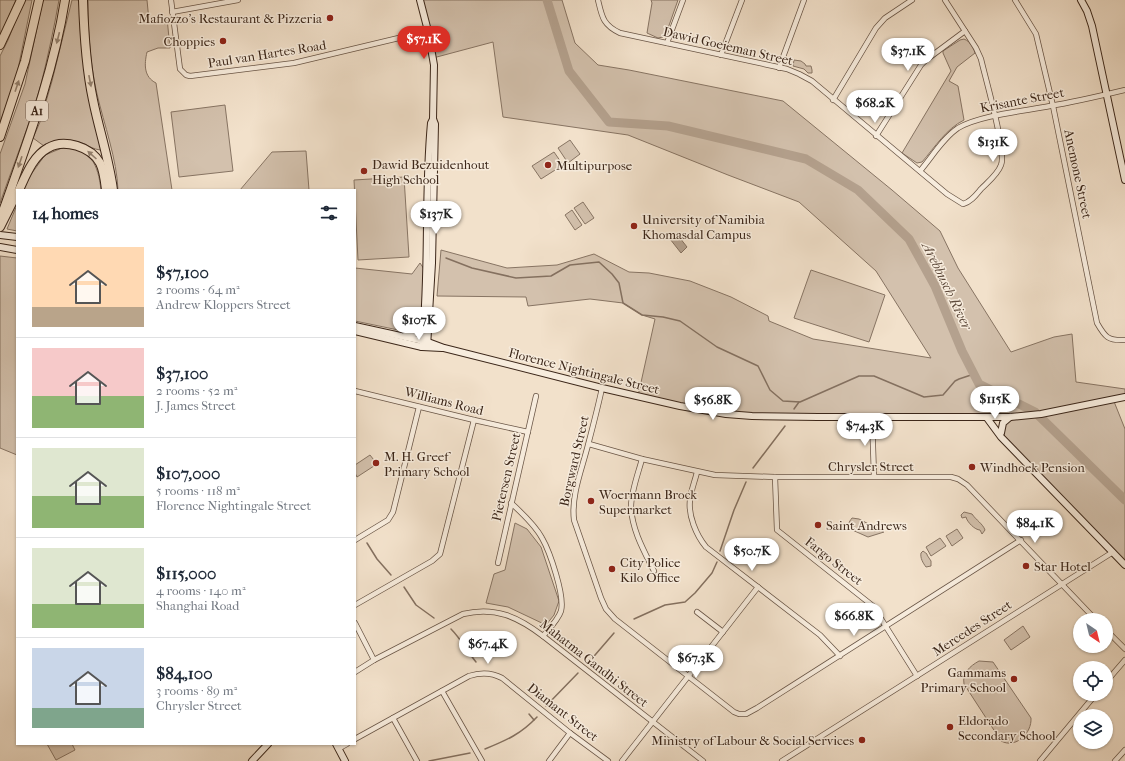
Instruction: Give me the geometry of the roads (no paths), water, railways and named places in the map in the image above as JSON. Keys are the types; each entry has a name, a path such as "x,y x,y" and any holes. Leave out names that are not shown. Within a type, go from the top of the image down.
{"highway":[{"path":"0,45 21,0"},
{"name":"A1","path":"0,137 25,61 39,0"},
{"name":"A1","path":"0,220 46,85 60,33 65,0"},
{"path":"83,0 85,47 88,72 113,189"},
{"path":"19,189 31,165 39,155 48,147 64,144 78,146 93,155 100,163 106,189"},
{"path":"0,227 16,195"}],"street":[{"name":"Paul van Hartes Road","path":"171,0 180,69 186,75 190,76 294,63 428,31"},
{"path":"172,12 238,0"},
{"path":"420,0 428,31 434,65 433,119 435,124 429,330 425,344"},
{"name":"Dawid Goeieman Street","path":"598,0 606,25 620,33 794,71 805,77 818,86 946,194 963,204 970,201 998,172 1002,164 1003,159 1000,138 994,116"},
{"path":"667,43 683,0"},
{"path":"721,55 742,0"},
{"path":"779,68 804,0"},
{"path":"834,100 876,28 885,18 912,0"},
{"path":"945,0 976,48 981,59 994,116"},
{"name":"Anemone Street","path":"1015,0 1036,34 1053,106 1097,323 1110,340 1125,340"},
{"path":"1081,0 1087,11 1092,26 1125,180"},
{"path":"876,136 926,60 965,32"},
{"name":"Krisante Street","path":"920,171 946,138 958,128 965,125 994,116 1053,106 1125,90"},
{"path":"425,344 427,169 431,122 433,119"},
{"path":"0,235 16,237"},
{"path":"0,247 14,249"},
{"path":"394,334 415,333 420,328 425,318"},
{"name":"Florence Nightingale Street","path":"356,326 394,334 425,344 437,344 444,348"},
{"path":"429,330 431,339 437,344"},
{"name":"Florence Nightingale Street","path":"356,331 444,348 602,388 680,406 726,414 752,416 989,418 1041,414 1125,397"},
{"name":"Borgward Street","path":"602,388 579,479 573,512 574,520 601,598 610,614 615,619 734,712 739,714 746,714 840,656 1020,540"},
{"name":"Williams Road","path":"356,391 528,432"},
{"name":"Pietersen Street","path":"498,563 536,396"},
{"path":"356,539 388,520 393,512 419,407"},
{"path":"872,417 874,476"},
{"path":"1002,436 1003,423 1010,417"},
{"path":"989,418 1002,436 1125,565"},
{"path":"356,604 432,561 440,554 474,420"},
{"name":"Chrysler Street","path":"589,444 642,459 697,472 736,476 951,477 958,479 967,485 1089,613"},
{"path":"642,459 632,501 632,513 635,530 654,571"},
{"path":"697,472 690,500 690,507 692,519 699,538 706,547 820,635 840,656"},
{"name":"Fargo Street","path":"775,477 776,529 873,606 917,676"},
{"path":"511,504 522,514 542,538 552,564 562,598 560,616 543,636"},
{"name":"Mercedes Street","path":"782,761 1113,552"},
{"path":"622,761 758,587"},
{"name":"Mahatma Gandhi Street","path":"356,671 374,660 453,618 473,612 495,612 508,615 533,628 703,761"},
{"path":"696,612 723,632"},
{"path":"356,625 374,660"},
{"path":"1113,637 1125,649"},
{"path":"1113,674 1125,660"},
{"name":"Diamant Street","path":"356,738 469,676 478,673 494,674 502,678 570,733 608,761"},
{"path":"442,691 482,761"},
{"path":"1040,761 1090,701"},
{"path":"393,718 418,761"},
{"path":"549,761 570,733"},
{"path":"252,761 267,745"},
{"path":"337,746 345,761"},
{"path":"1115,761 1125,750"}],"waterway":[{"name":"Arebbusch River","path":"547,0 569,71 609,122 668,126 806,159 858,190 909,239 935,286 962,351 979,384 1035,412 1125,500"},
{"path":"446,258 472,268 516,278 551,276 570,265 599,262 619,283 623,303 642,315 663,317 680,321 717,347 758,366 770,390 783,401 800,402 859,376 874,376 924,397 943,395 955,381 974,374"},
{"path":"794,409 799,402"},
{"path":"753,468 785,426"},
{"path":"720,551 734,510 746,482"},
{"path":"367,543 377,559 391,575"},
{"path":"634,619 665,605 685,602 712,573 717,562"},
{"path":"404,587 416,605 434,618"},
{"path":"451,629 476,662"},
{"path":"589,662 614,633"},
{"path":"546,706 578,673"},
{"path":"529,714 534,720"},
{"path":"485,749 513,736 537,717"},
{"path":"429,761 470,753"}],"place":[{"name":"Mafiozzo's Restaurant & Pizzeria","path":"330,18"},
{"name":"Choppies","path":"223,41"},
{"name":"Multipurpose","path":"548,165"},
{"name":"Dawid Bezuidenhout High School","path":"364,171"},
{"name":"University of Namibia Khomasdal Campus","path":"634,226"},
{"name":"M. H. Greef Primary School","path":"376,463"},
{"name":"Windhoek Pension","path":"972,467"},
{"name":"Woermann Brock Supermarket","path":"591,501"},
{"name":"Saint Andrews","path":"818,525"},
{"name":"Star Hotel","path":"1026,566"},
{"name":"City Police Kilo Office","path":"612,569"},
{"name":"Gammams Primary School","path":"1014,679"},
{"name":"Eldorado Secondary School","path":"950,727"},
{"name":"Ministry of Labour & Social Services","path":"862,740"}]}
